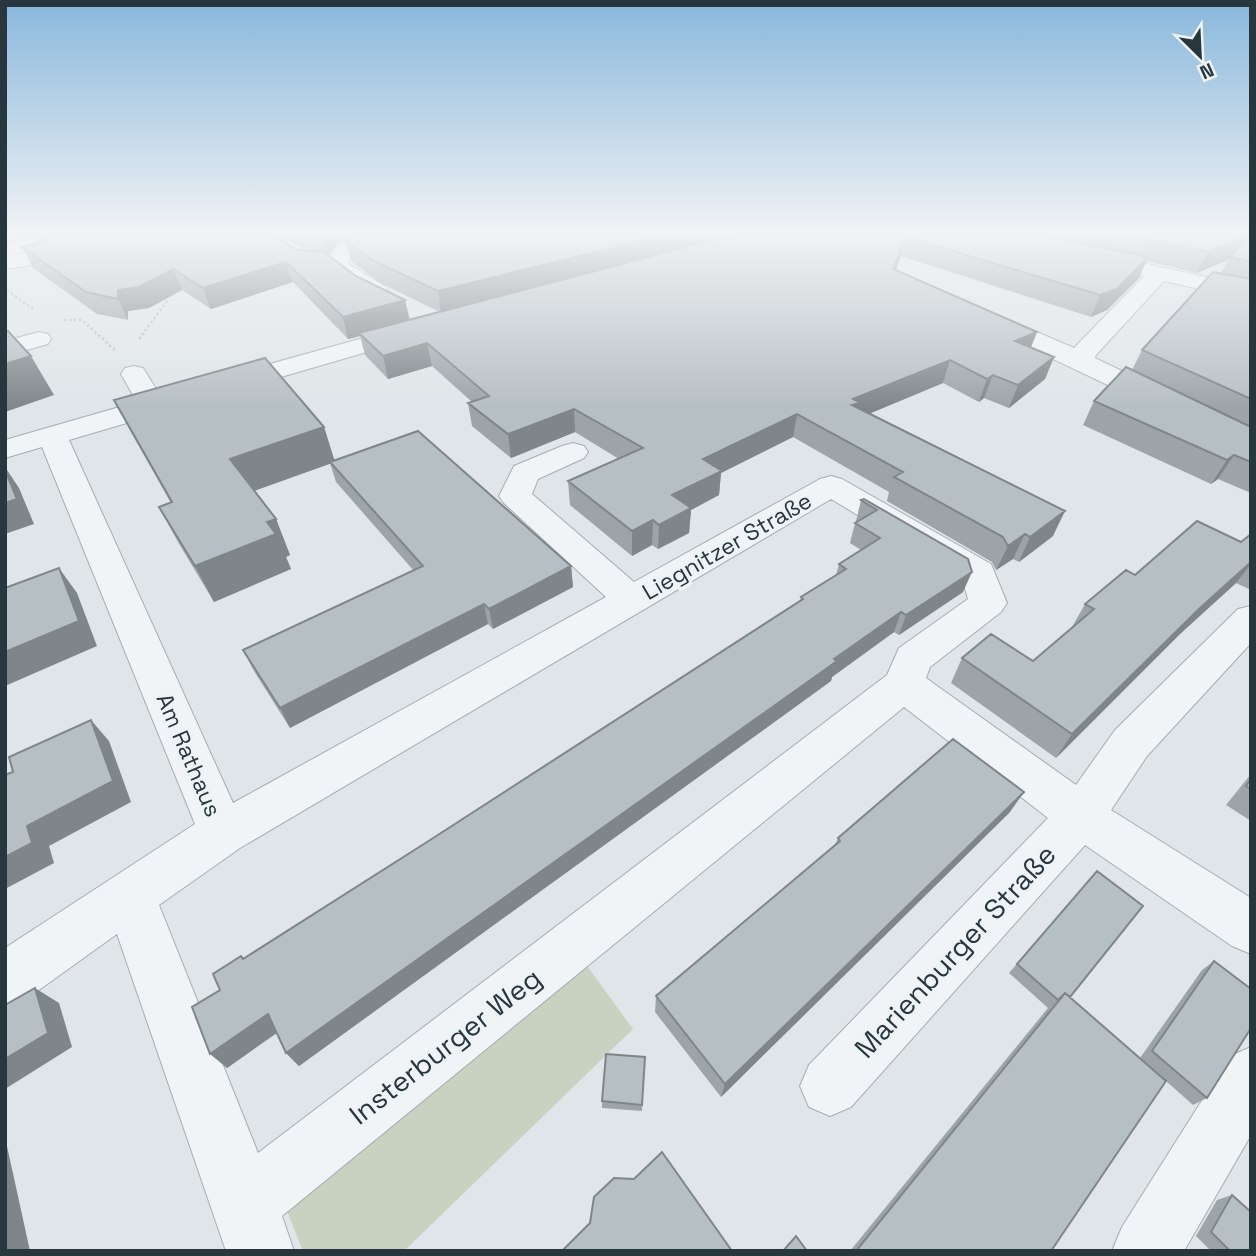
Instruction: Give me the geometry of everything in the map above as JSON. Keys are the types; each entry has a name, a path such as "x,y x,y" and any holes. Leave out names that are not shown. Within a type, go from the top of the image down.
{"street":[{"path":"381,293 395,300"},
{"path":"1083,361 1083,353 1140,293"},
{"path":"970,312 1083,361 1094,369 1251,444"},
{"path":"5,449 200,392 428,317"},
{"path":"5,349 39,339"},
{"path":"134,374 153,406"},
{"name":"Am Rathaus","path":"5,981 223,833 52,435"},
{"name":"Liegnitzer Straße","path":"573,452 525,473 515,496 633,601"},
{"name":"Liegnitzer Straße","path":"223,833 831,486 978,572 988,603 913,659 904,684"},
{"name":"Marienburger Straße","path":"830,1086 1081,816 1131,743 1251,619"},
{"path":"904,684 1081,816 1251,928"},
{"name":"Insterburger Weg","path":"130,897 252,1227 904,684"},
{"path":"1146,1251 1251,1077"}],"path":[{"path":"11,293 36,312"},
{"path":"139,338 167,301 166,293"},
{"path":"58,320 82,320 113,347 134,374"}],"green space":[{"path":"587,966 633,1029 404,1251 303,1251 285,1206"}],"building":[{"path":"89,293 118,293 118,299"},
{"path":"318,293 390,293 405,300 343,317"},
{"path":"513,293 947,293 1037,332 1015,341 1054,357 1018,385 993,375 987,379 950,360 853,399 860,403 852,405 1065,511 1030,537 1025,534 1008,546 1003,537 894,477 903,472 797,414 703,459 722,471 672,495 691,508 659,525 653,520 632,531 568,481 643,448 574,409 508,434 468,403 489,396 427,343 383,356 359,333"},
{"path":"1194,293 1251,293 1251,399 1142,350"},
{"path":"8,331 31,356 5,364 5,332"},
{"path":"265,358 324,427 230,459 276,519 267,522 276,534 195,566 159,507 172,502 114,400"},
{"path":"1126,367 1251,427 1251,462 1234,455 1227,460 1094,401"},
{"path":"418,431 571,566 489,609 484,604 280,708 243,650 423,566 330,462"},
{"path":"5,470 17,499 5,503"},
{"path":"864,499 968,559 972,572 906,615 901,612 834,659 837,661 286,1053 268,1014 210,1054 192,1007 220,990 213,974 241,956 243,959 427,842 846,569 839,564 880,538 855,523 877,510 861,500"},
{"path":"1197,521 1241,542 1251,534 1251,562 1199,609 1072,734 962,658 991,634 1033,661 1094,609 1085,604 1126,570 1135,575"},
{"path":"59,568 79,621 5,652 5,588"},
{"path":"91,720 113,781 27,826 32,843 5,857 5,775 13,772 9,757"},
{"path":"953,739 1024,792 725,1084 656,996 840,841 838,838"},
{"path":"1097,871 1143,906 1070,997 1065,993 1058,1000 1017,964"},
{"path":"1214,961 1251,989 1251,1028 1207,1098 1152,1051"},
{"path":"35,988 48,1033 5,1059 5,1005"},
{"path":"1065,993 1166,1081 1051,1251 856,1251"},
{"path":"606,1054 645,1057 642,1105 602,1101"},
{"path":"662,1152 732,1251 562,1251 590,1223 594,1197 614,1178 634,1179"},
{"path":"1232,1195 1251,1212 1251,1251 1230,1251 1211,1232"},
{"path":"796,1236 807,1251 783,1251"}]}
